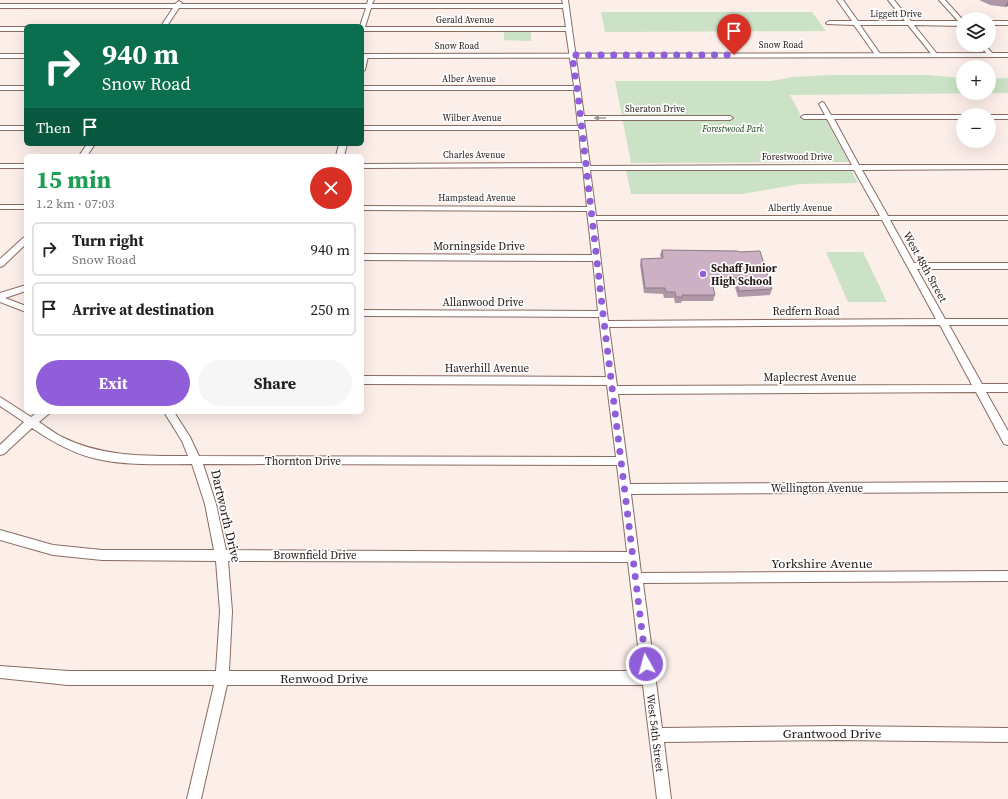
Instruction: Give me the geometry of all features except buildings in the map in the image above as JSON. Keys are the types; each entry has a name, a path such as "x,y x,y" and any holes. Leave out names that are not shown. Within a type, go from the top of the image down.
{"main road":[{"name":"Snow Road","path":"364,56 1008,55"},
{"path":"0,56 24,56"}],"street":[{"path":"165,24 181,0"},
{"path":"364,24 371,0"},
{"path":"840,0 878,55"},
{"path":"891,0 935,55"},
{"path":"942,0 956,15"},
{"path":"0,6 369,6 565,3"},
{"name":"West 54th Street","path":"565,3 587,167 596,258 664,799"},
{"name":"Liggett Drive","path":"828,23 956,23"},
{"path":"996,23 1008,23"},
{"path":"0,29 24,29"},
{"name":"Gerald Avenue","path":"364,29 568,29"},
{"path":"988,52 991,55"},
{"path":"0,88 24,88"},
{"name":"Alber Avenue","path":"364,88 577,88"},
{"name":"West 48th Street","path":"822,104 1008,440"},
{"path":"804,117 956,117"},
{"path":"996,117 1008,117"},
{"name":"Sheraton Drive","path":"580,118 730,118"},
{"path":"0,128 24,128"},
{"name":"Wilber Avenue","path":"364,128 581,128"},
{"path":"0,166 24,166"},
{"name":"Charles Avenue","path":"364,166 587,167"},
{"name":"Forestwood Drive","path":"587,167 1008,167"},
{"path":"0,207 24,207"},
{"name":"Hampstead Avenue","path":"364,208 591,209"},
{"name":"Albertly Avenue","path":"592,218 1008,218"},
{"path":"0,264 24,242"},
{"name":"Morningside Drive","path":"364,257 596,258"},
{"path":"911,266 1008,266"},
{"path":"0,298 24,289"},
{"path":"0,298 24,308"},
{"name":"Allanwood Drive","path":"364,314 604,319"},
{"name":"Redfern Road","path":"604,319 1008,322"},
{"name":"Haverhill Avenue","path":"364,380 612,385"},
{"name":"Maplecrest Avenue","path":"612,385 1008,388"},
{"name":"Thornton Drive","path":"0,401 30,423 58,440 97,455 140,460 621,461"},
{"path":"0,451 30,423 43,414"},
{"name":"Dartworth Drive","path":"170,414 182,430 198,461 222,555 226,632 222,678 194,799"},
{"name":"Wellington Avenue","path":"625,489 1008,487"},
{"name":"Brownfield Drive","path":"0,535 53,550 102,555 633,557"},
{"name":"Yorkshire Avenue","path":"636,578 1008,576"},
{"name":"Renwood Drive","path":"0,672 68,678 648,678"},
{"name":"Grantwood Drive","path":"656,735 838,733 1008,735"}],"green space":[{"path":"601,12 812,12 826,31 605,32"},
{"path":"504,31 531,31 531,41 504,40"},
{"name":"Forestwood Park","path":"828,75 927,75 956,77 956,93 790,95 802,118 825,118 849,162 631,163 615,81 771,81 793,77"},
{"name":"Forestwood Park","path":"1008,78 1008,93 996,93 996,79"},
{"path":"850,169 858,183 800,184 742,194 631,194 626,170"},
{"path":"826,252 863,252 887,302 848,302"}],"place":[{"name":"Schaff Junior High School","path":"703,274"}],"route":[{"path":"646,664 572,55 734,55"}]}
